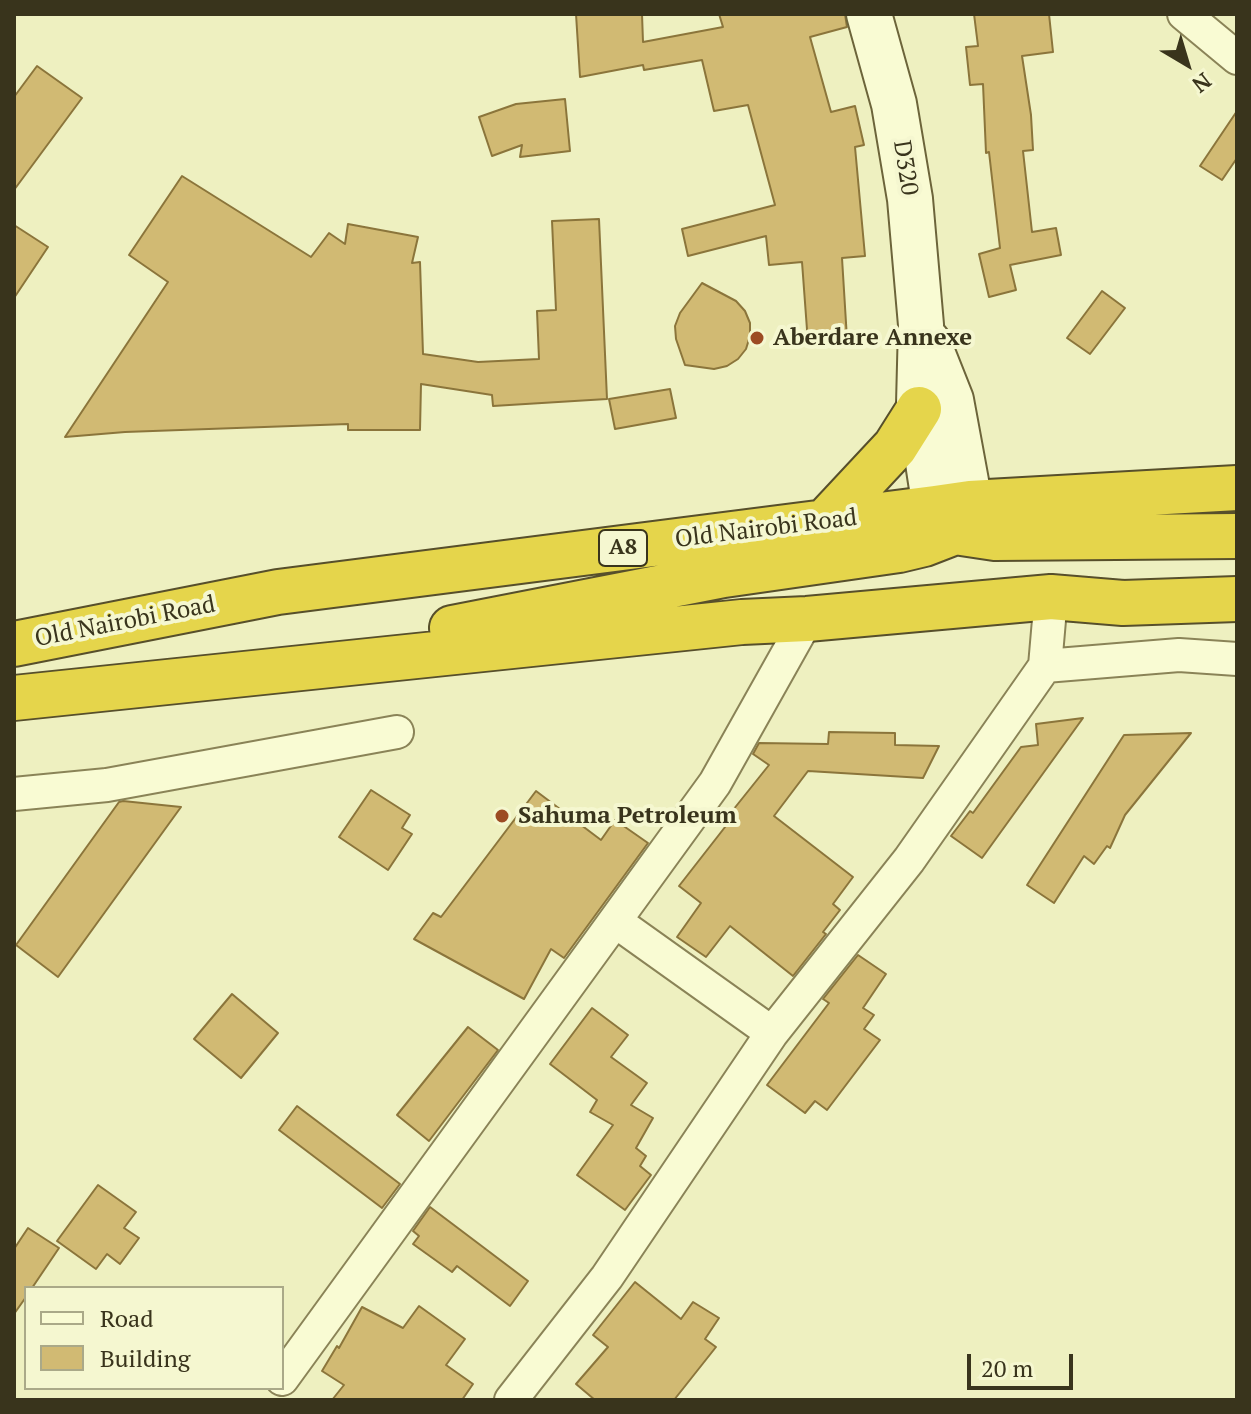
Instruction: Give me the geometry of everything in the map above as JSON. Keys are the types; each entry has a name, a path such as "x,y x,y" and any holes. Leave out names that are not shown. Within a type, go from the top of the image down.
{"highway":[{"path":"825,522 895,447 919,409"},
{"name":"Old Nairobi Road","path":"14,644 278,592 825,522 953,514 1237,488"},
{"path":"275,670 492,619 724,575 899,550 924,544 953,514 995,538 1237,536"},
{"path":"14,698 742,622 1051,597 1123,603 1237,599"}],"street":[{"name":"D320","path":"869,14 894,104 910,199 921,325 919,409 953,514"},
{"path":"1184,14 1237,58"},
{"name":"D320","path":"921,325 951,400 953,514"},
{"path":"511,1400 607,1277 772,1033 909,860 1045,666 1051,597"},
{"path":"284,1376 715,783 807,619"},
{"path":"1045,666 1179,655 1237,659"},
{"path":"14,794 107,785 397,732"},
{"path":"615,921 772,1033"}],"building":[{"path":"576,14 642,14 643,42 723,27 719,14 845,14 847,27 810,37 831,112 855,106 864,145 855,147 865,256 842,258 847,339 808,343 802,262 769,265 766,236 688,256 682,229 775,205 748,105 714,111 702,60 644,70 643,65 580,77"},
{"path":"974,14 1049,14 1053,52 1022,56 1033,150 1023,151 1032,232 1056,228 1061,255 1010,265 1016,290 989,297 979,254 1000,248 989,152 986,153 983,84 970,85 966,47 978,46"},
{"path":"37,66 82,98 14,190 14,97"},
{"path":"565,99 570,151 520,157 522,145 492,156 479,117 516,104"},
{"path":"1237,111 1237,158 1222,180 1200,166"},
{"path":"182,176 311,257 329,233 345,244 348,224 418,237 412,263 420,262 423,354 478,362 539,359 537,311 556,310 552,221 599,219 607,399 493,406 492,395 421,384 420,430 348,430 348,424 65,437 168,282 129,255"},
{"path":"14,225 48,247 14,298"},
{"path":"702,283 736,301 750,323 746,349 727,366 714,369 685,365 676,339 675,326 680,313"},
{"path":"1102,291 1125,308 1090,354 1067,338"},
{"path":"670,389 676,418 615,429 609,399"},
{"path":"1083,718 982,858 951,836 970,811 973,813 1021,747 1038,745 1036,724"},
{"path":"829,732 895,733 895,745 939,746 923,778 808,771 774,816 853,877 833,904 840,910 823,932 826,934 793,976 730,926 706,957 677,937 701,903 679,886 769,765 753,754 759,743 828,744"},
{"path":"1191,733 1125,815 1110,848 1107,846 1094,864 1084,856 1054,903 1027,885 1124,735"},
{"path":"371,790 410,815 402,828 412,834 388,870 339,837"},
{"path":"536,791 601,840 615,820 648,843 564,958 551,949 524,999 414,939 433,913 441,917"},
{"path":"119,802 181,807 58,977 16,945"},
{"path":"858,955 886,974 863,1008 874,1015 864,1029 880,1040 827,1110 815,1101 805,1113 767,1085 829,1003 823,999"},
{"path":"232,994 278,1033 241,1078 194,1039"},
{"path":"592,1008 628,1035 611,1057 647,1083 631,1105 653,1118 636,1148 646,1156 640,1166 651,1175 625,1210 577,1175 613,1125 590,1112 597,1100 550,1064"},
{"path":"468,1027 498,1050 429,1141 397,1115"},
{"path":"297,1106 400,1184 382,1208 279,1130"},
{"path":"98,1185 136,1212 124,1228 139,1238 120,1264 107,1254 96,1269 57,1241"},
{"path":"430,1207 528,1281 510,1306 457,1266 452,1272 413,1244 419,1236 413,1231"},
{"path":"28,1228 59,1248 33,1286 24,1286 24,1300 14,1314 14,1249"},
{"path":"635,1282 681,1319 693,1302 719,1318 705,1339 716,1347 674,1400 595,1400 576,1384 608,1347 593,1335"},
{"path":"419,1306 465,1339 446,1365 473,1384 462,1400 332,1400 344,1385 322,1371 362,1307 403,1328"}],"place":[{"name":"Aberdare Annexe","path":"757,338"},
{"name":"Sahuma Petroleum","path":"502,816"}]}
